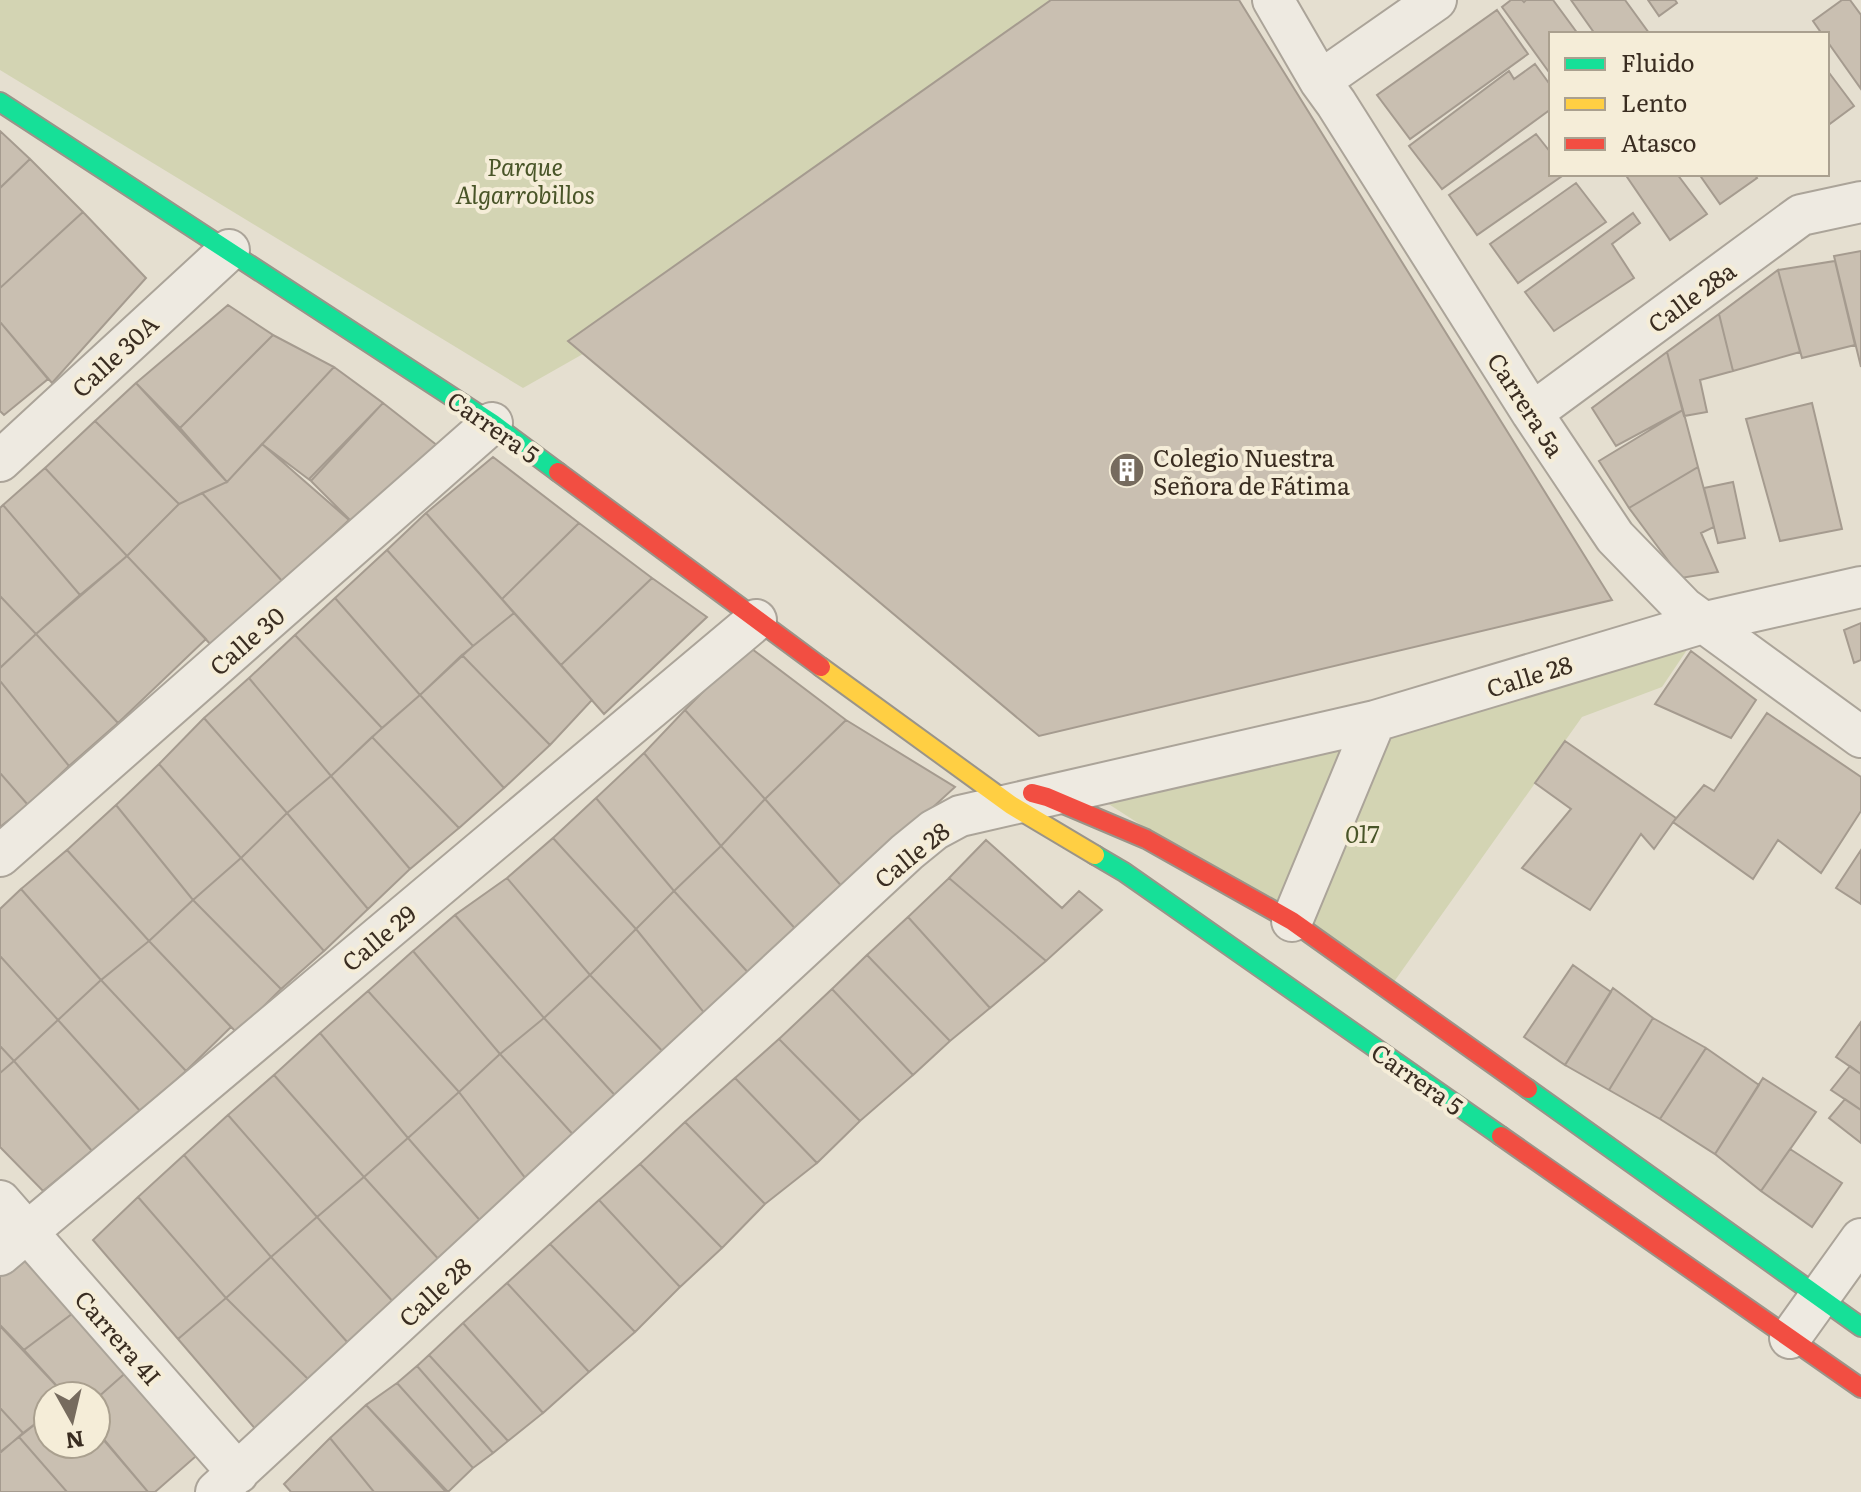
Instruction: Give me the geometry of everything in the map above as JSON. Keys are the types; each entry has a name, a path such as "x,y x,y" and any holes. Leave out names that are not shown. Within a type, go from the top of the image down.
{"street":[{"name":"Carrera 5a","path":"1273,0 1320,81 1615,537 1684,608 1861,737"},
{"path":"1320,81 1436,0"},
{"name":"Carrera 5","path":"0,102 492,423 970,775 1029,801 1146,839 1292,921 1861,1327"},
{"path":"1801,215 1861,170"},
{"name":"Calle 28a","path":"1532,413 1801,215 1861,202"},
{"name":"Calle 30A","path":"0,461 229,250"},
{"name":"Calle 30","path":"0,856 492,423"},
{"name":"Calle 28","path":"227,1482 925,836 960,816 1375,721 1706,622 1861,587"},
{"name":"Calle 29","path":"13,1243 756,620"},
{"path":"1292,921 1375,721"},
{"name":"Carrera 5","path":"970,775 1029,801 1124,872 1861,1388"},
{"name":"Carrera 4I","path":"0,1201 13,1243 227,1482"},
{"path":"1790,1338 1861,1239"}],"green space":[{"name":"Parque Algarrobillos","path":"0,0 1207,0 523,388 0,70"},
{"name":"017","path":"1695,638 1662,687 1582,717 1391,986 1079,785"}],"building":[{"name":"Colegio Nuestra Señora de Fátima","path":"1051,0 1239,0 1612,600 1039,736 568,341"},
{"path":"1511,0 1553,0 1577,32 1549,32 1549,72 1502,7"},
{"path":"1571,0 1625,0 1648,32 1594,32"},
{"path":"1648,0 1675,0 1677,3 1659,16"},
{"path":"1842,0 1850,0 1861,15 1861,89 1829,44 1829,32 1821,32 1813,21"},
{"path":"1497,10 1528,54 1410,139 1377,95"},
{"path":"1535,64 1549,83 1549,110 1442,189 1409,146 1509,71 1514,79"},
{"path":"1829,73 1854,106 1829,125"},
{"path":"0,131 30,159 0,188"},
{"path":"1536,134 1549,150 1549,176 1562,176 1477,235 1449,195"},
{"path":"30,159 83,212 0,288 0,188"},
{"path":"1626,176 1678,176 1707,214 1670,240"},
{"path":"1700,176 1757,178 1720,204"},
{"path":"1576,183 1606,222 1518,283 1490,244"},
{"path":"83,212 146,278 52,383 0,322 0,288"},
{"path":"1633,213 1640,223 1612,244 1634,278 1554,331 1525,292"},
{"path":"1861,251 1861,367 1834,256"},
{"path":"1835,261 1855,345 1802,358 1778,270"},
{"path":"1778,270 1800,352 1733,371 1719,314"},
{"path":"228,305 273,335 180,428 136,383"},
{"path":"1719,314 1733,371 1700,380 1707,412 1684,416 1667,352"},
{"path":"0,322 48,379 4,415 0,411"},
{"path":"273,335 334,367 227,482 180,428"},
{"path":"1667,352 1683,410 1616,446 1592,408"},
{"path":"334,367 383,403 311,481 262,444"},
{"path":"136,383 227,482 179,504 95,421"},
{"path":"383,403 438,446 357,527 309,479"},
{"path":"1812,403 1842,529 1780,541 1746,419"},
{"path":"1683,410 1698,467 1629,508 1599,461"},
{"path":"95,421 179,504 127,556 45,468"},
{"path":"262,444 349,520 283,582 202,493 227,482"},
{"path":"493,457 579,523 502,599 426,513"},
{"path":"1698,467 1714,527 1701,533 1718,572 1681,578 1629,508"},
{"path":"45,468 127,556 80,595 3,505"},
{"path":"1733,482 1745,538 1718,543 1704,488"},
{"path":"202,493 283,582 215,649 127,556 179,504"},
{"path":"3,505 80,595 36,634 0,596 0,508"},
{"path":"426,513 514,613 473,646 387,550"},
{"path":"579,523 652,578 561,665 502,599"},
{"path":"387,550 473,646 420,695 335,598"},
{"path":"127,556 206,639 118,723 36,634"},
{"path":"652,578 707,617 604,714 561,665"},
{"path":"0,596 36,634 0,668"},
{"path":"335,598 420,695 382,728 295,635"},
{"path":"514,613 592,700 550,745 462,655"},
{"path":"1861,623 1861,660 1854,663 1844,630"},
{"path":"36,634 118,723 69,766 0,681 0,668"},
{"path":"295,635 382,728 331,776 249,678"},
{"path":"748,646 846,720 765,799 685,710"},
{"path":"1691,651 1756,700 1731,738 1655,704"},
{"path":"462,655 550,745 504,788 420,695"},
{"path":"249,678 331,776 287,813 204,718"},
{"path":"0,681 69,766 28,805 0,773"},
{"path":"420,695 504,788 459,828 372,737"},
{"path":"685,710 765,799 721,846 644,753"},
{"path":"1767,713 1861,777 1861,811 1821,873 1778,840 1753,879 1673,822 1704,785 1714,791"},
{"path":"204,718 287,813 241,858 159,764"},
{"path":"846,720 955,787 844,889 765,799"},
{"path":"372,737 459,828 410,869 331,776"},
{"path":"1565,741 1676,818 1654,849 1641,834 1590,910 1522,868 1571,809 1535,783"},
{"path":"644,753 721,846 674,891 596,798"},
{"path":"159,764 241,858 193,900 116,805"},
{"path":"0,773 28,805 0,827"},
{"path":"331,776 410,869 368,909 287,813"},
{"path":"596,798 674,891 636,929 553,838"},
{"path":"765,799 844,889 799,933 721,846"},
{"path":"116,805 193,900 149,941 67,850"},
{"path":"287,813 368,909 324,951 241,858"},
{"path":"553,838 636,929 590,975 507,878"},
{"path":"986,840 1062,908 1079,891 1102,910 1046,961 949,878"},
{"path":"721,846 799,933 753,978 674,891"},
{"path":"67,850 149,941 101,980 21,889"},
{"path":"1861,850 1861,904 1836,888"},
{"path":"241,858 324,951 281,989 193,900"},
{"path":"507,878 590,975 544,1018 455,915"},
{"path":"949,878 1046,961 990,1008 908,917"},
{"path":"21,889 101,980 58,1020 0,956 0,909"},
{"path":"674,891 753,978 710,1020 636,929"},
{"path":"193,900 281,989 237,1033 149,941"},
{"path":"455,915 544,1018 500,1054 413,951"},
{"path":"908,917 990,1008 950,1041 867,955"},
{"path":"636,929 710,1020 668,1057 590,975"},
{"path":"149,941 231,1027 186,1071 101,980"},
{"path":"413,951 500,1054 459,1092 368,991"},
{"path":"867,955 950,1041 913,1075 832,989"},
{"path":"0,956 58,1020 14,1061 0,1046"},
{"path":"1573,965 1611,992 1565,1065 1524,1037"},
{"path":"590,975 668,1057 622,1103 544,1018"},
{"path":"101,980 186,1071 141,1112 58,1020"},
{"path":"1613,988 1653,1018 1609,1090 1565,1065"},
{"path":"832,989 913,1075 860,1121 779,1039"},
{"path":"368,991 459,1092 408,1138 320,1033"},
{"path":"544,1018 622,1103 578,1140 500,1054"},
{"path":"1653,1018 1706,1048 1660,1119 1609,1090"},
{"path":"58,1020 141,1112 92,1151 14,1061"},
{"path":"1861,1022 1861,1074 1836,1057"},
{"path":"320,1033 408,1138 364,1177 274,1075"},
{"path":"779,1039 860,1121 817,1163 735,1078"},
{"path":"0,1046 14,1061 0,1073"},
{"path":"1706,1048 1759,1085 1715,1154 1660,1119"},
{"path":"500,1054 578,1140 529,1183 459,1092"},
{"path":"14,1061 92,1151 43,1191 0,1147 0,1073"},
{"path":"1850,1066 1861,1074 1861,1110 1831,1090"},
{"path":"274,1075 364,1177 317,1217 228,1115"},
{"path":"735,1078 817,1163 765,1204 685,1122"},
{"path":"1763,1078 1816,1112 1761,1191 1715,1154"},
{"path":"459,1092 529,1183 484,1225 408,1138"},
{"path":"1845,1099 1861,1110 1861,1143 1829,1118"},
{"path":"228,1115 317,1217 271,1257 184,1155"},
{"path":"685,1122 765,1204 722,1248 640,1164"},
{"path":"408,1138 484,1225 442,1263 364,1177"},
{"path":"1790,1149 1842,1183 1812,1227 1761,1191"},
{"path":"184,1155 271,1257 226,1298 138,1197"},
{"path":"640,1164 722,1248 680,1287 599,1200"},
{"path":"364,1177 442,1263 395,1304 317,1217"},
{"path":"138,1197 226,1298 178,1339 93,1240"},
{"path":"599,1200 680,1287 635,1332 550,1244"},
{"path":"317,1217 395,1304 349,1344 271,1257"},
{"path":"550,1244 635,1332 589,1372 507,1283"},
{"path":"24,1252 77,1310 24,1350 0,1325 0,1273"},
{"path":"271,1257 349,1344 310,1381 226,1298"},
{"path":"507,1283 589,1372 543,1413 463,1323"},
{"path":"226,1298 310,1381 257,1431 178,1339"},
{"path":"77,1310 130,1369 112,1385 112,1380 51,1380 24,1350"},
{"path":"463,1323 543,1413 508,1441 429,1355"},
{"path":"0,1326 51,1380 32,1380 32,1426 23,1433 0,1408"},
{"path":"429,1355 508,1441 493,1453 417,1366"},
{"path":"417,1366 493,1453 473,1468 397,1383"},
{"path":"130,1369 203,1450 155,1492 148,1492 112,1449 112,1385"},
{"path":"397,1383 473,1468 448,1492 366,1405"},
{"path":"366,1405 446,1492 374,1492 330,1438"},
{"path":"0,1408 23,1433 0,1453"},
{"path":"32,1427 32,1452 19,1437"},
{"path":"19,1437 32,1452 32,1460 39,1460 67,1492 0,1492 0,1452"},
{"path":"330,1438 374,1492 291,1492 284,1484"},
{"path":"112,1450 148,1492 67,1492 39,1460 112,1460"}],"traffic: fast":[{"path":"0,102 492,423 558,472"},
{"path":"1095,855 1124,872 1501,1136"},
{"path":"1528,1089 1861,1327"}],"traffic: slow":[{"path":"821,667 1011,805 1095,855"}],"traffic: jam":[{"path":"558,472 821,667"},
{"path":"1032,793 1146,839 1292,921 1528,1089"},
{"path":"1501,1136 1861,1388"}],"place":[{"name":"Colegio Nuestra Señora de Fátima","path":"1127,470"}]}
